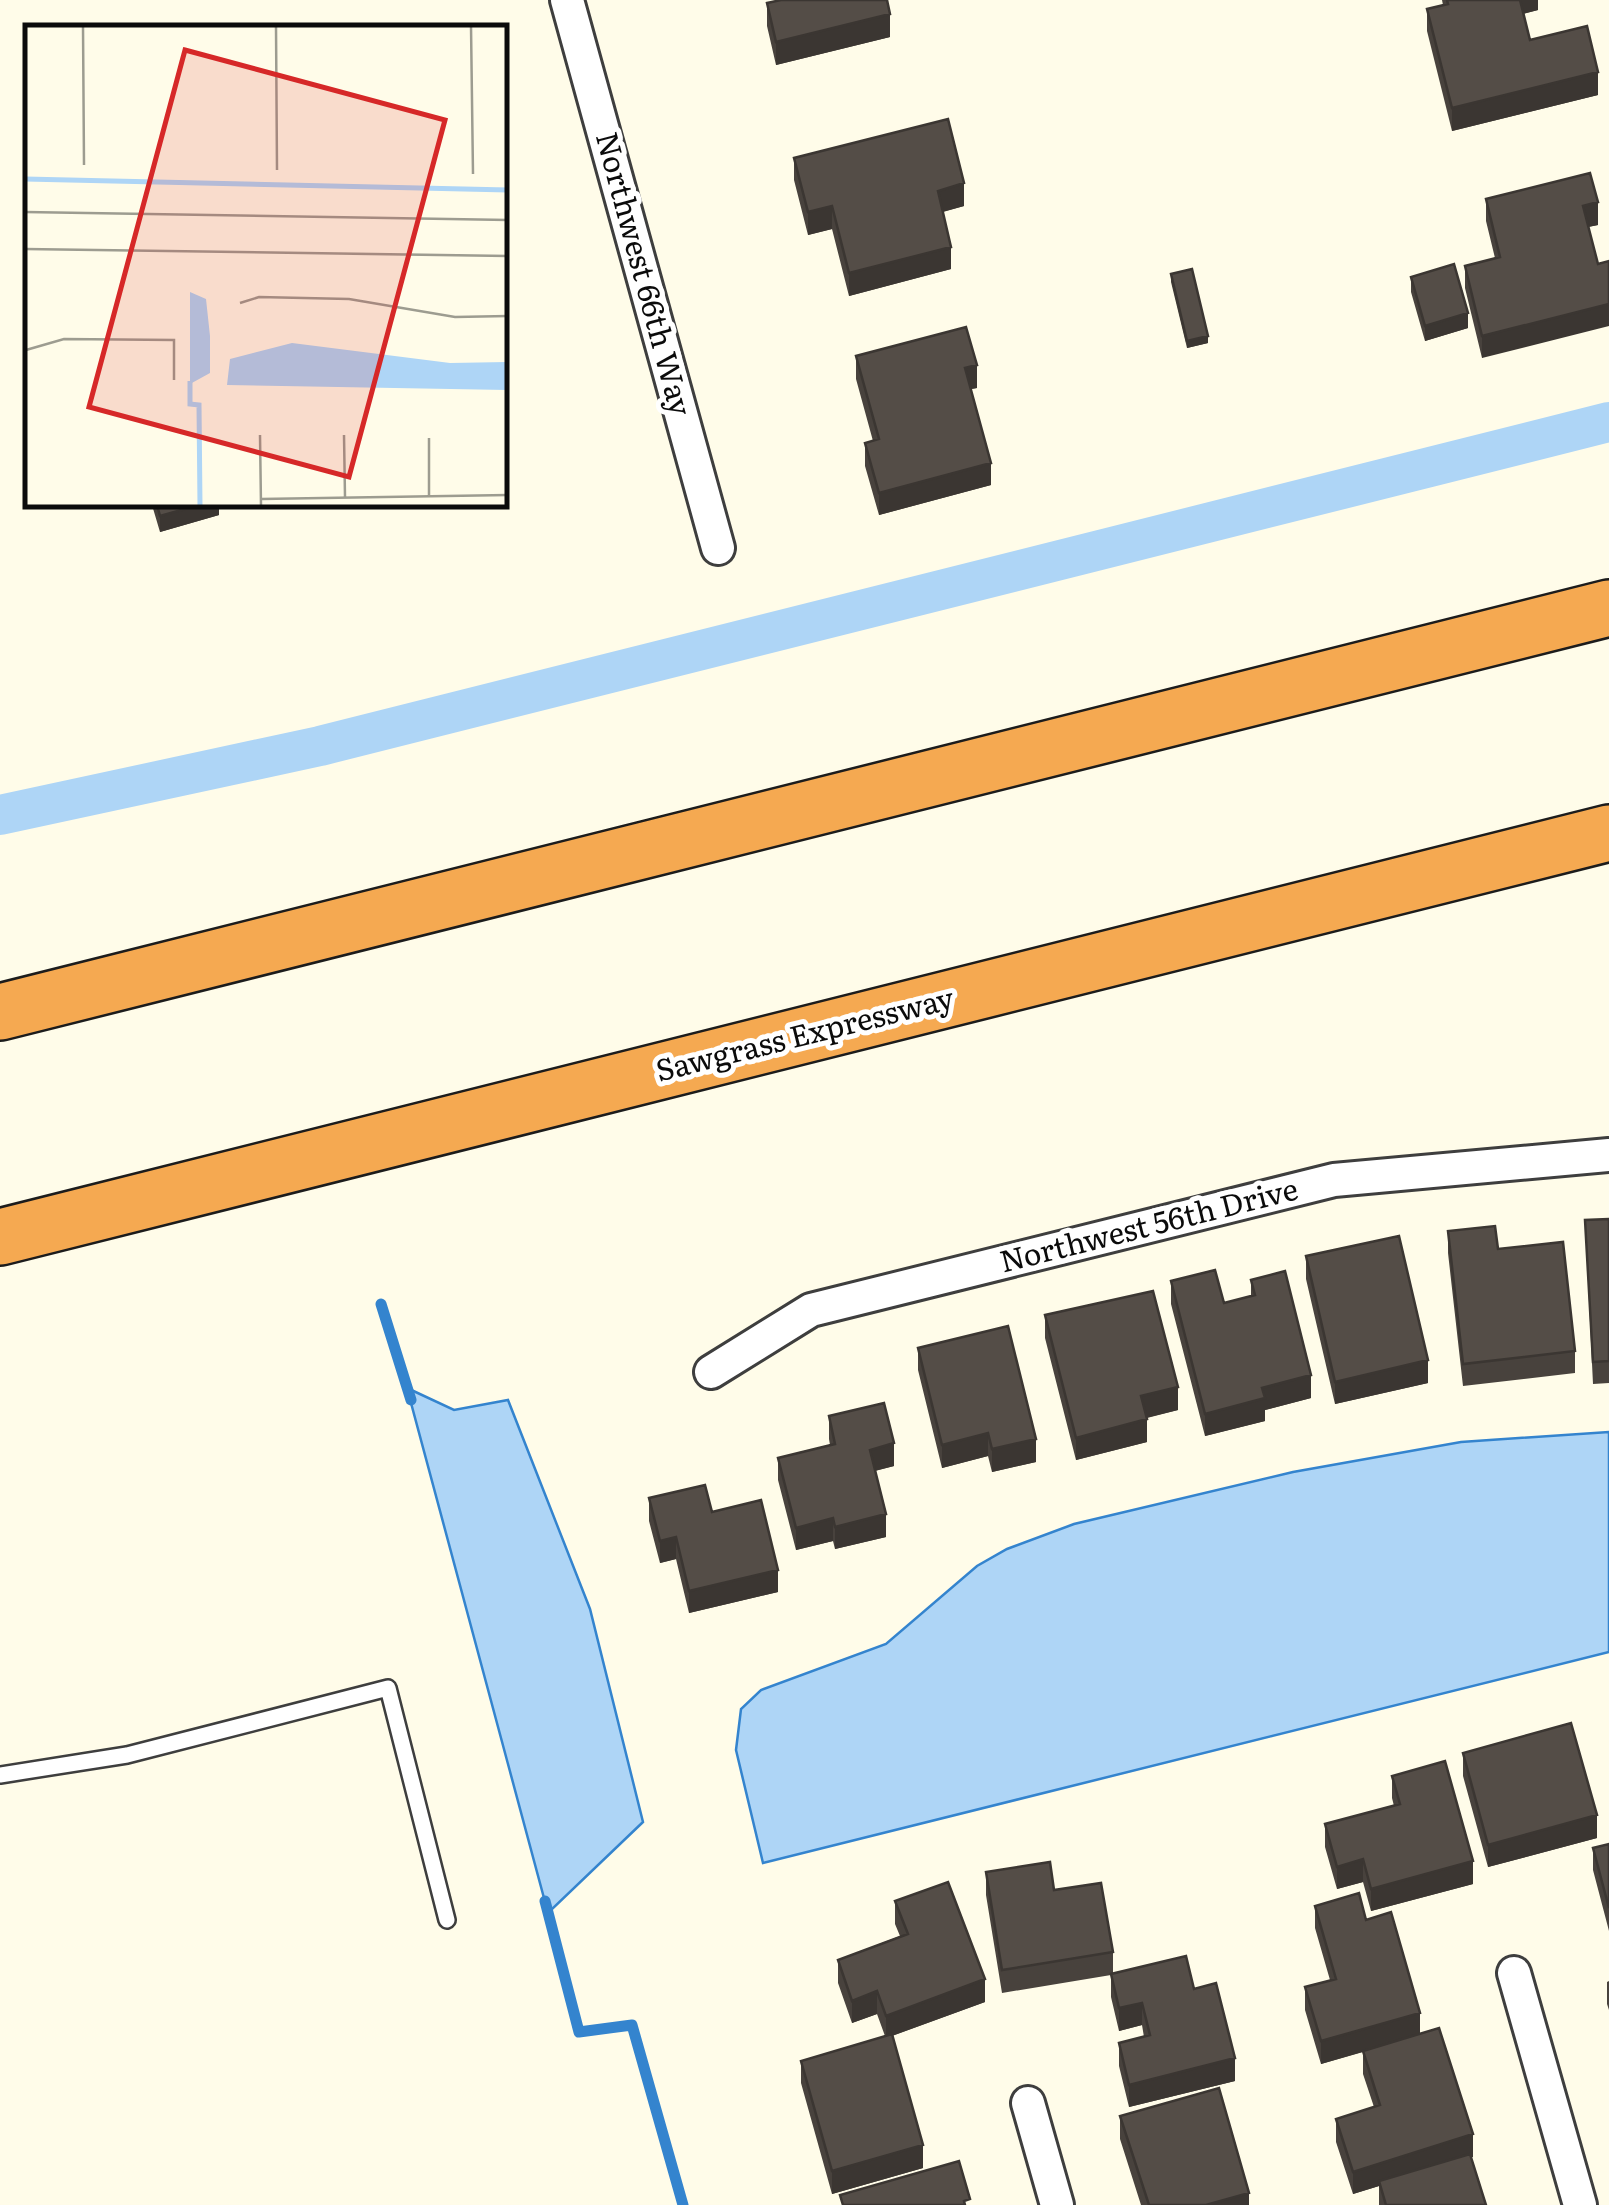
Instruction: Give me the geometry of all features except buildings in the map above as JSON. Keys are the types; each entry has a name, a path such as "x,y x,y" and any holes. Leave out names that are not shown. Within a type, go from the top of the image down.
{"highway":[{"path":"0,1012 1609,608"},
{"name":"Sawgrass Expressway","path":"0,1237 1609,832"}],"street":[{"name":"Northwest 66th Way","path":"567,0 718,548"},
{"name":"Northwest 56th Drive","path":"711,1372 811,1310 1334,1180 1609,1156"},
{"path":"1514,1972 1580,2205"},
{"path":"1028,2103 1057,2205"}],"lane":[{"path":"0,1775 127,1756 388,1688 448,1920"}],"water":[{"path":"407,1388 454,1410 508,1400 590,1609 643,1822 548,1913"},
{"path":"1609,1432 1609,1652 763,1863 736,1750 741,1709 761,1690 886,1644 977,1566 1007,1549 1074,1524 1293,1472 1461,1442"}],"waterway":[{"path":"0,815 320,746 1609,422"},
{"path":"381,1304 411,1400"},
{"path":"545,1901 579,2032 632,2025 683,2205"}]}
